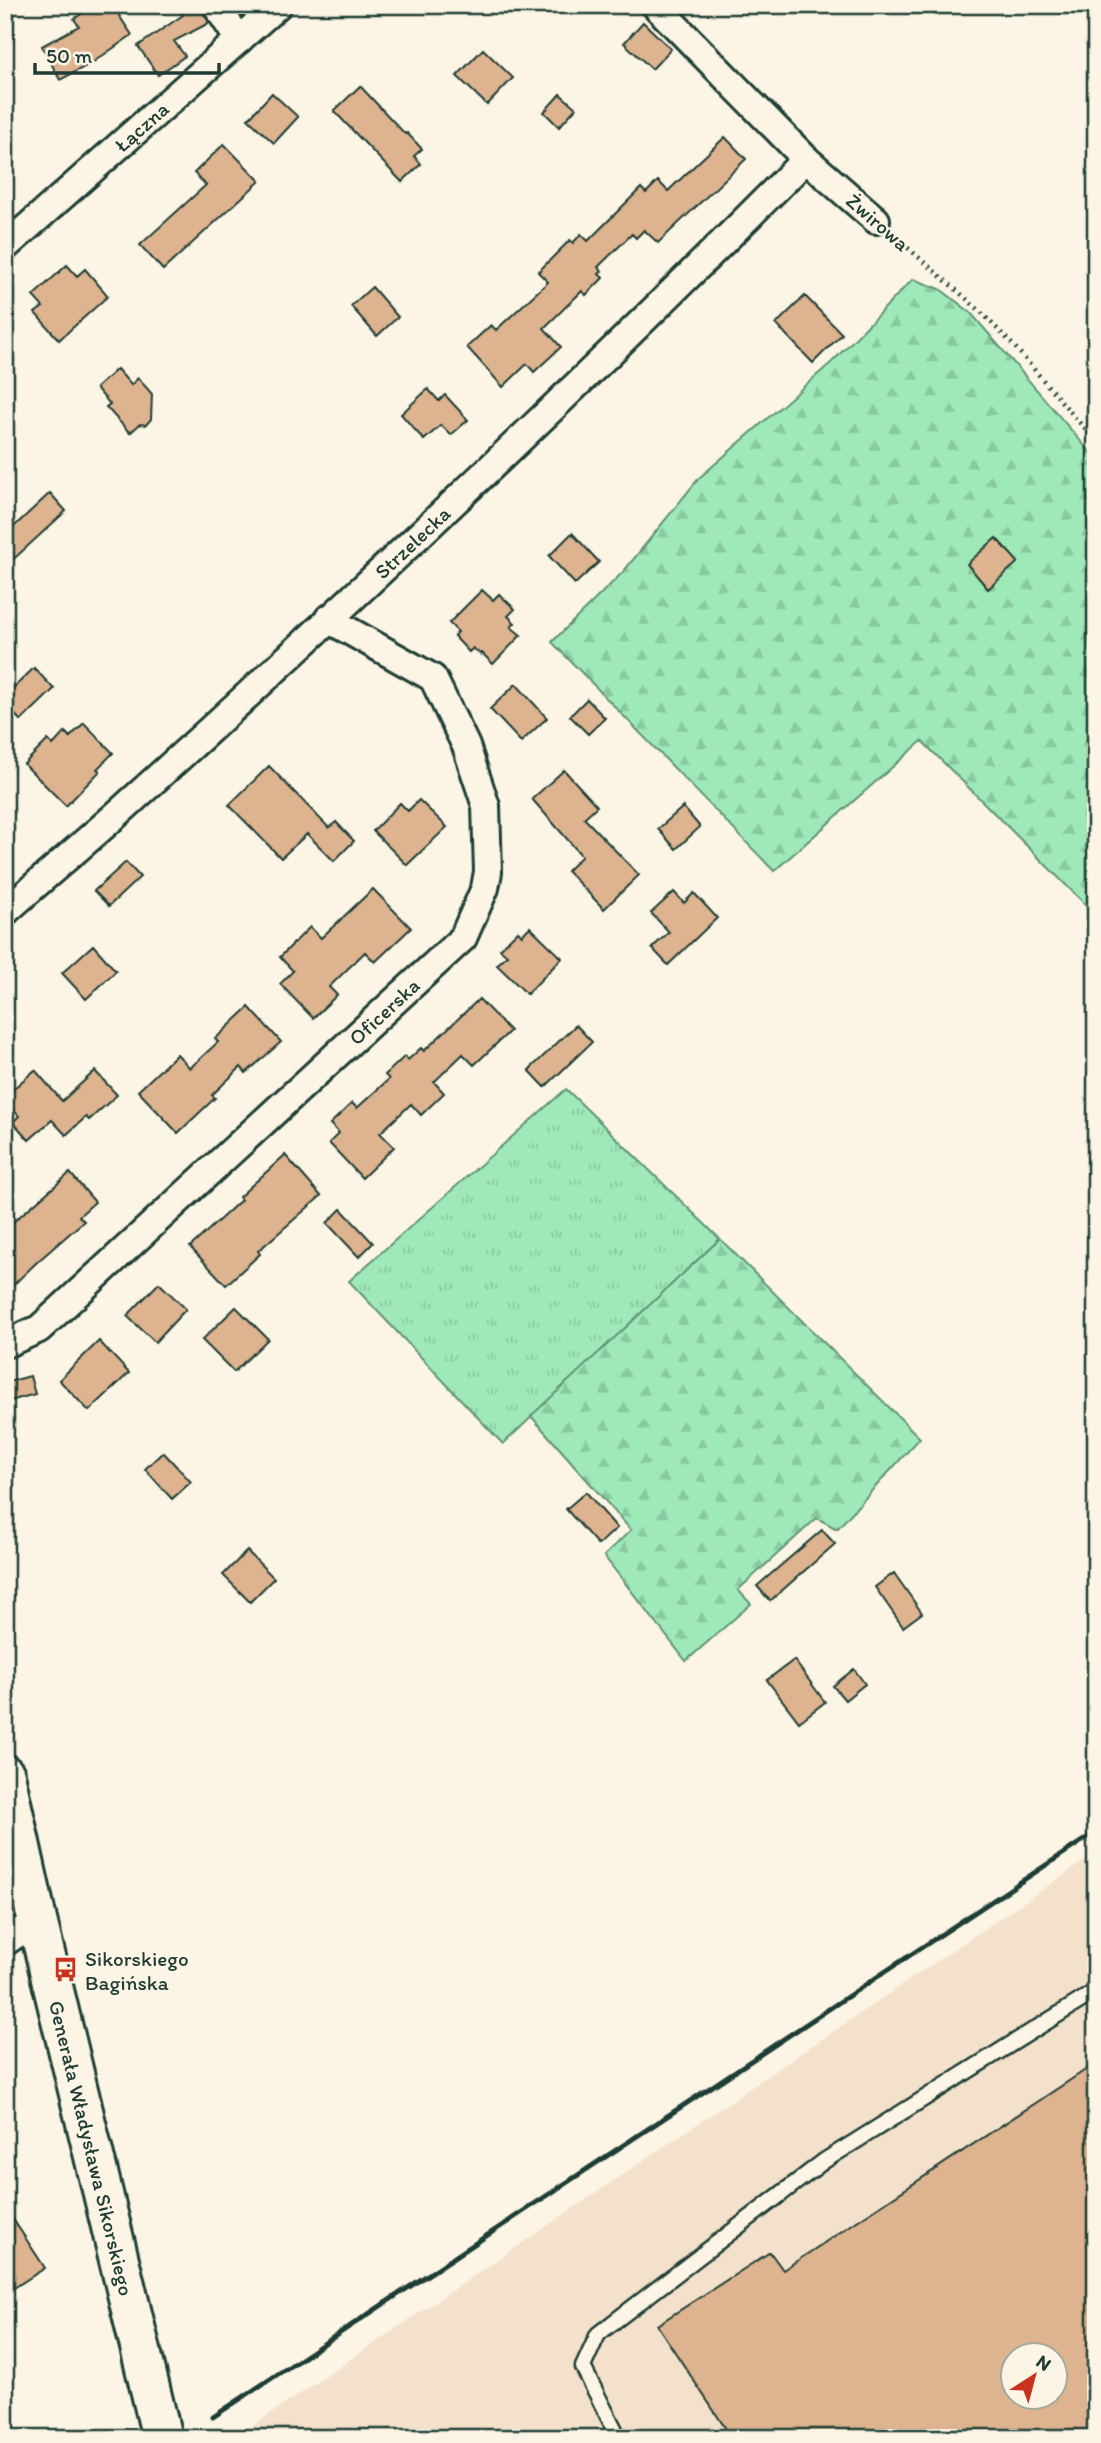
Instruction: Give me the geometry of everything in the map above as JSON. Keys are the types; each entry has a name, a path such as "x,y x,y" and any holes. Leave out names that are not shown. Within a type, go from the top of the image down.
{"street":[{"path":"216,5 239,40"},
{"name":"Łączna","path":"5,247 278,5"},
{"name":"Żwirowa","path":"655,5 806,159 876,220"},
{"name":"Strzelecka","path":"5,912 328,620 645,320 806,159"},
{"name":"Oficerska","path":"5,1344 39,1329 47,1322 463,937 474,916 488,872 485,806 466,746 433,678 328,620"},
{"name":"Generała Władysława Sikorskiego","path":"5,1775 37,1920 162,2438"},
{"path":"5,1942 37,1920"}],"lane":[{"path":"619,2438 583,2367 598,2334 824,2161 1096,1991"}],"path":[{"name":"Żwirowa","path":"876,220 977,308 1014,346 1096,442"}],"shaded area":[{"path":"1096,1853 1096,2438 235,2438"}],"green space":[{"path":"913,279 940,289 970,312 1096,459 1096,915 922,741 774,871 552,642 624,571 699,478 832,362"},
{"path":"566,1089 720,1239 503,1444 349,1281"},
{"path":"720,1239 920,1438 837,1529 817,1518 738,1590 751,1604 686,1661 604,1556 631,1530 531,1416"}],"building":[{"path":"94,5 112,5 132,35 92,63 60,80 42,46 79,26 74,19"},
{"path":"178,5 200,5 209,23 174,41 185,56 158,75 138,46 183,15"},
{"path":"643,22 671,49 652,69 624,43"},
{"path":"483,49 513,78 487,105 457,76"},
{"path":"360,86 422,149 414,156 421,164 402,182 334,111"},
{"path":"272,93 298,117 274,143 248,119"},
{"path":"560,94 576,108 559,127 544,112"},
{"path":"725,137 746,159 658,243 644,230 636,238 632,234 598,267 603,278 586,295 582,291 544,328 561,347 534,372 527,364 503,387 467,347 491,325 496,330 548,282 538,272 570,240 573,243 581,234 588,241 641,188 646,193 658,181 668,191"},
{"path":"224,144 260,181 163,270 140,245 206,185 194,173"},
{"path":"67,265 77,276 85,269 108,296 59,340 35,313 43,307 33,296"},
{"path":"372,287 398,317 377,336 351,306"},
{"path":"805,296 842,334 813,363 776,324"},
{"path":"117,369 131,385 138,378 152,394 151,419 146,425 140,424 130,433 106,407 110,404 96,388"},
{"path":"428,389 439,401 445,395 468,420 451,435 441,425 424,440 401,414"},
{"path":"50,493 66,511 5,567 5,535"},
{"path":"572,533 599,562 575,584 549,556"},
{"path":"996,538 1018,562 988,589 967,564"},
{"path":"482,590 493,600 499,594 515,609 508,616 515,623 511,627 521,635 493,664 473,648 469,652 454,636 458,632 449,623"},
{"path":"34,668 54,689 21,721 5,704 5,696"},
{"path":"516,684 547,718 521,742 490,709"},
{"path":"587,699 605,718 588,734 570,716"},
{"path":"84,723 113,753 97,769 100,771 66,806 24,764 48,740 53,745 65,732 70,737"},
{"path":"269,766 329,828 336,822 354,841 334,861 307,834 281,858 229,805"},
{"path":"564,770 597,806 584,818 639,875 604,909 567,871 582,856 532,799"},
{"path":"419,800 447,827 407,865 373,831 400,803 408,811"},
{"path":"683,807 700,827 676,849 658,829"},
{"path":"126,862 140,877 109,906 94,891"},
{"path":"373,889 411,928 375,962 365,952 329,987 337,995 313,1018 280,984 293,971 280,957 310,927 321,938"},
{"path":"674,892 684,903 694,893 717,918 668,965 652,948 669,932 651,913"},
{"path":"530,927 562,958 527,994 497,965 507,955 500,949 518,931 522,935"},
{"path":"93,945 116,971 86,999 62,973"},
{"path":"479,999 510,1031 474,1065 463,1054 434,1082 444,1093 421,1115 411,1104 380,1133 394,1147 362,1178 329,1143 339,1133 330,1124 352,1103 357,1108 389,1079 385,1075 405,1056 408,1060 421,1048 424,1051"},
{"path":"249,1007 281,1042 246,1073 241,1067 212,1095 215,1098 178,1133 138,1091 177,1054 190,1068 218,1042 215,1039"},
{"path":"576,1025 592,1042 545,1087 529,1070"},
{"path":"35,1070 62,1101 95,1071 117,1095 89,1120 86,1117 66,1135 52,1120 29,1140 13,1122 19,1116 5,1101 5,1096"},
{"path":"285,1155 321,1196 258,1251 260,1254 226,1285 190,1247"},
{"path":"70,1173 95,1202 79,1216 84,1221 5,1293 5,1229"},
{"path":"341,1209 373,1243 359,1257 327,1223"},
{"path":"159,1283 186,1309 155,1342 127,1316"},
{"path":"236,1307 268,1339 234,1372 202,1340"},
{"path":"99,1341 129,1373 89,1411 59,1380"},
{"path":"30,1376 35,1394 10,1401 5,1383"},
{"path":"163,1452 191,1482 172,1499 145,1469"},
{"path":"586,1492 617,1528 598,1545 566,1509"},
{"path":"822,1530 835,1544 770,1601 757,1586"},
{"path":"247,1551 274,1578 250,1602 223,1575"},
{"path":"894,1573 922,1613 903,1627 875,1587"},
{"path":"794,1660 825,1702 799,1722 767,1680"},
{"path":"854,1669 865,1684 845,1700 833,1686"},
{"path":"1096,2063 1096,2438 732,2438 657,2325 770,2252 783,2270"},
{"path":"5,2207 45,2268 12,2289 5,2278"}],"railway":[{"path":"213,2417 1096,1832"}],"place":[{"name":"Sikorskiego Bagińska","path":"65,1970"}]}
